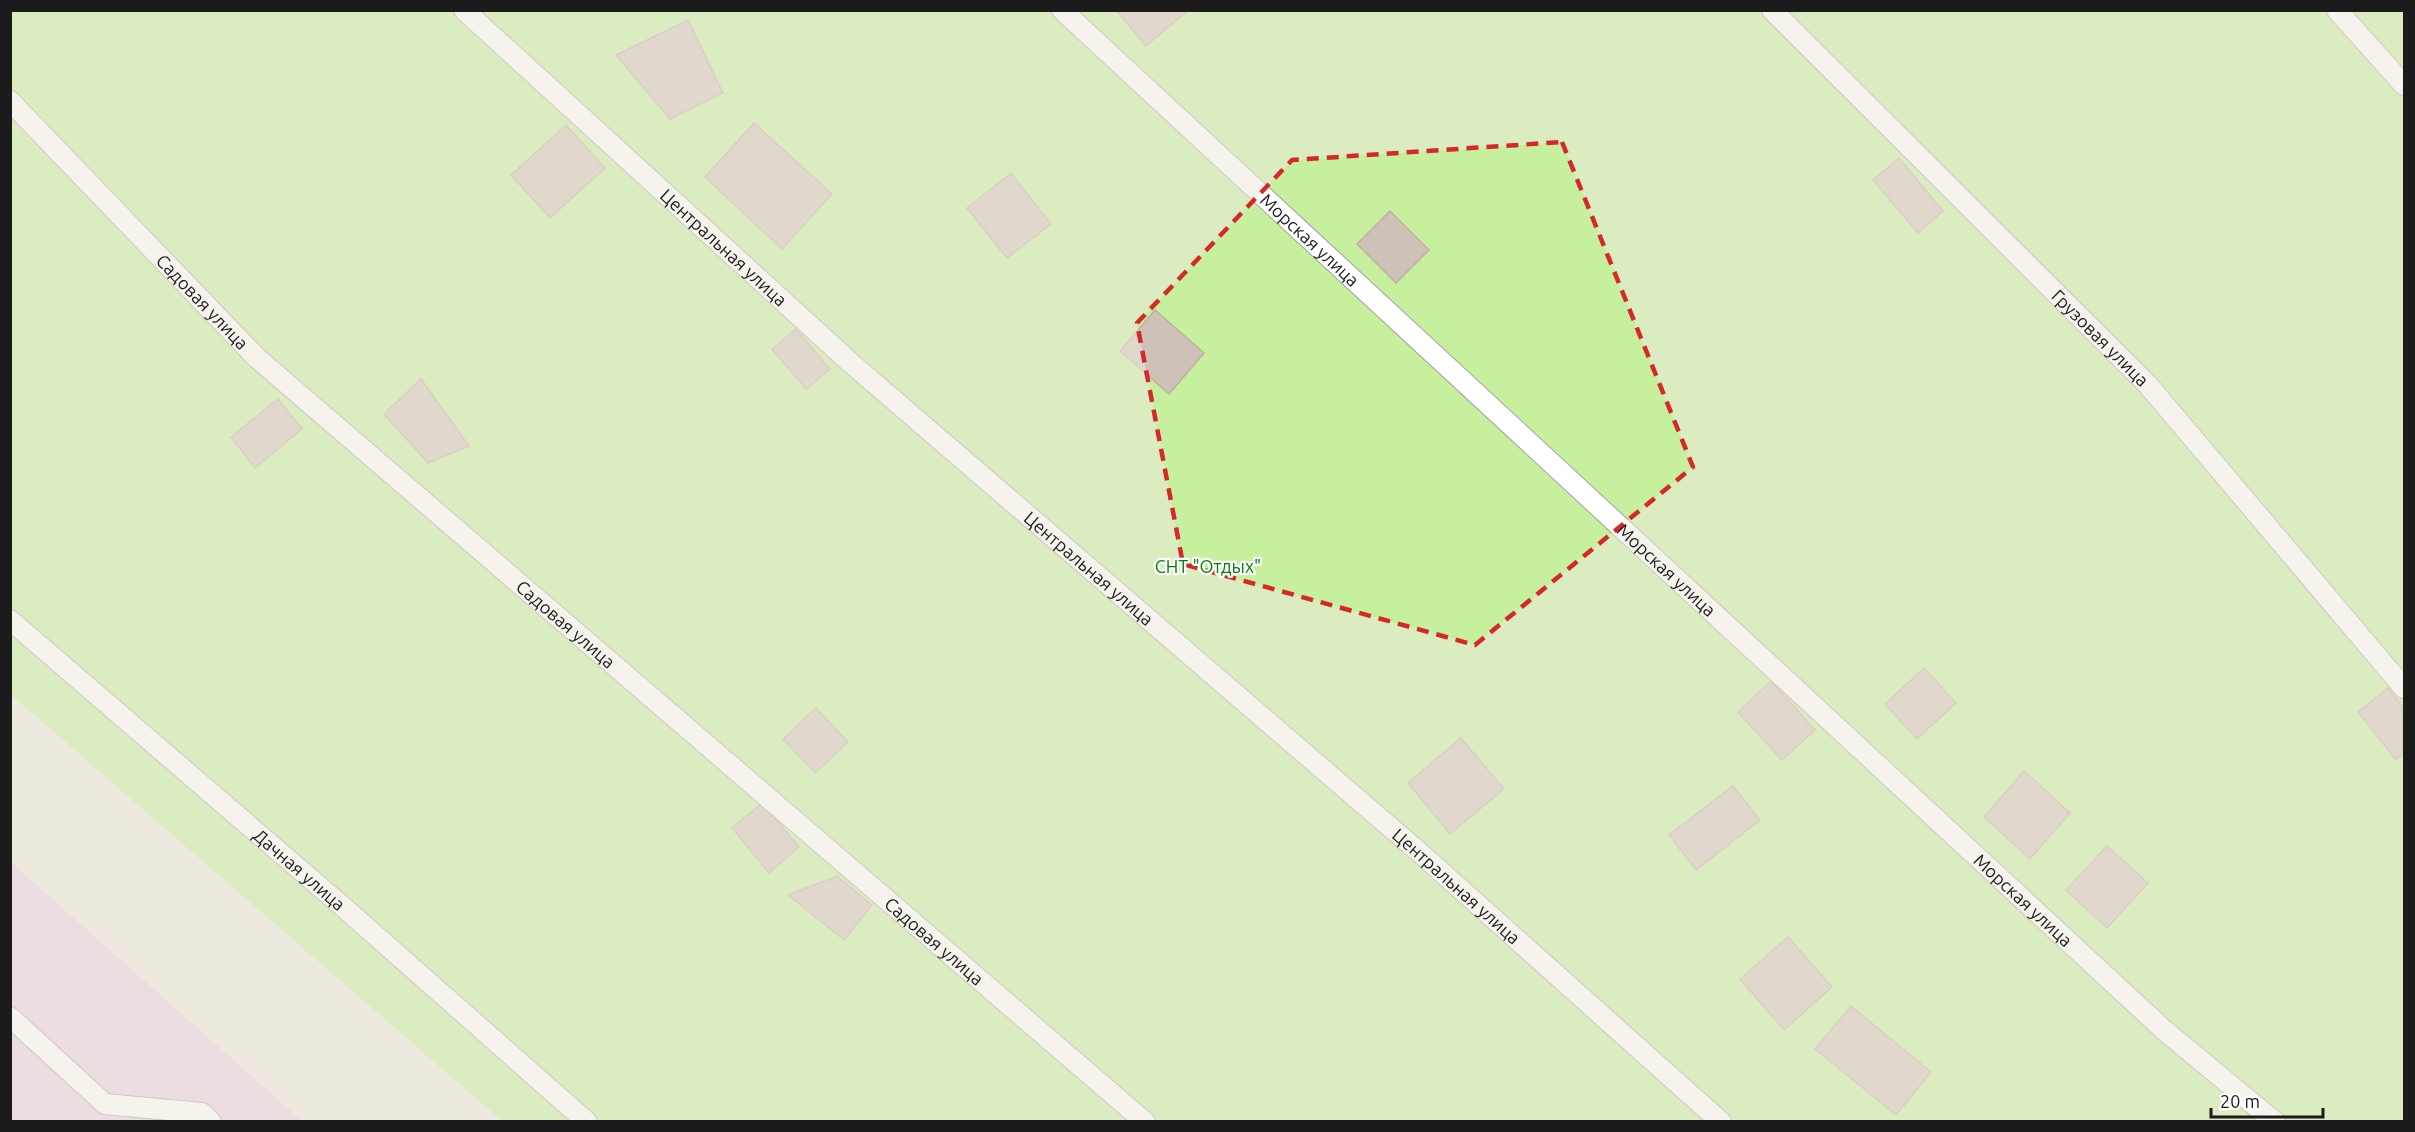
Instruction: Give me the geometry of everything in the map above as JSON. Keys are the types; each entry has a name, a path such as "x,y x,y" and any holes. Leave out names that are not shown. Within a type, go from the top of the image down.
{"lane":[{"name":"Центральная улица","path":"464,10 852,364 1419,852 1721,1122"},
{"name":"Морская улица","path":"1062,10 2156,1022 2275,1122"},
{"name":"Грузовая улица","path":"1772,10 2148,385 2404,688"},
{"path":"2337,10 2404,84"},
{"name":"Садовая улица","path":"10,101 257,358 1145,1122"},
{"name":"Дачная улица","path":"10,620 341,905 587,1122"},
{"path":"10,1017 105,1104 202,1113 211,1122"}],"highlighted area":[{"path":"1562,142 1693,467 1475,645 1183,564 1137,323 1292,160"}],"shaded area":[{"path":"11,862 302,1121 11,1121"}],"green space":[{"name":"СНТ \"Отдых\"","path":"11,11 2404,11 2404,1121 502,1121 11,695"}],"building":[{"path":"1116,10 1183,10 1185,13 1146,46"},
{"path":"688,20 723,93 670,119 616,55"},
{"path":"754,123 832,194 782,249 705,177"},
{"path":"566,125 605,168 550,218 511,175"},
{"path":"1899,158 1943,211 1918,233 1873,180"},
{"path":"1011,173 1051,224 1007,258 967,208"},
{"path":"1390,211 1429,250 1396,283 1357,244"},
{"path":"1155,310 1204,353 1169,394 1120,351"},
{"path":"796,329 830,369 806,389 772,349"},
{"path":"421,379 469,446 428,463 384,414"},
{"path":"278,399 302,429 255,468 231,437"},
{"path":"1924,668 1956,703 1917,739 1885,704"},
{"path":"1771,681 1815,730 1782,760 1738,712"},
{"path":"2388,688 2404,709 2404,753 2396,760 2358,712"},
{"path":"816,708 848,742 815,773 783,739"},
{"path":"1461,738 1504,789 1450,834 1408,783"},
{"path":"2024,771 2070,813 2030,859 1984,817"},
{"path":"1733,786 1760,820 1696,870 1669,835"},
{"path":"762,803 799,847 769,873 732,828"},
{"path":"2107,846 2148,883 2107,928 2066,890"},
{"path":"837,876 872,905 844,940 788,895"},
{"path":"1788,937 1832,987 1784,1030 1740,979"},
{"path":"1851,1006 1931,1072 1896,1115 1815,1049"}]}
